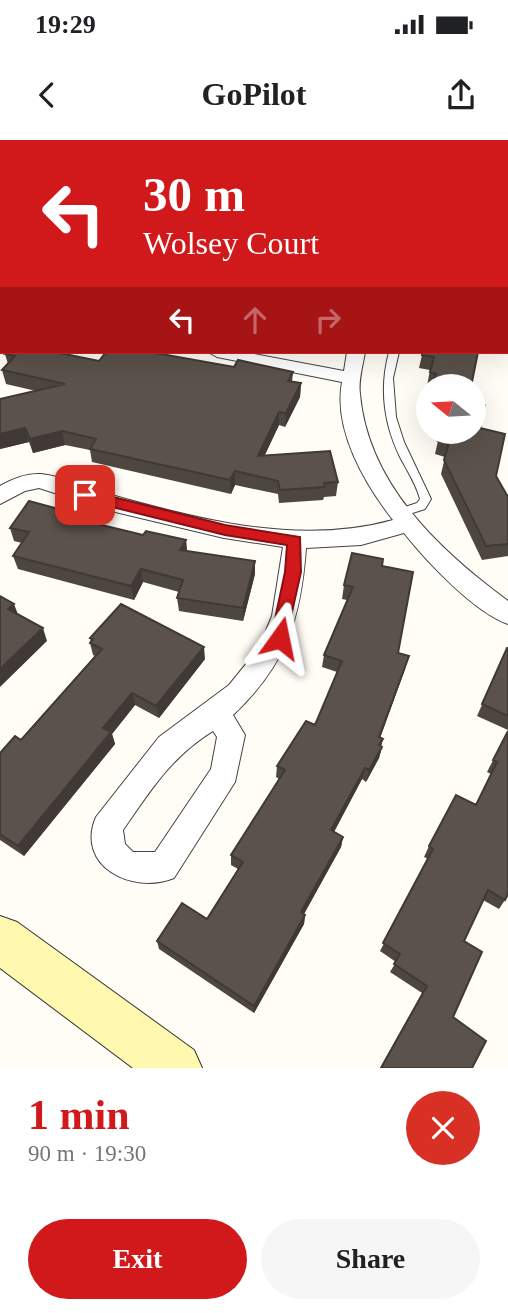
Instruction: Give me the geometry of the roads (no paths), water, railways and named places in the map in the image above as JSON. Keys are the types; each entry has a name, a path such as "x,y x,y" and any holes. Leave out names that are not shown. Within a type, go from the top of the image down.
{"street":[{"path":"227,354 349,378"},
{"path":"355,354 349,378 354,421 371,471 403,519 475,591 508,614"},
{"path":"0,496 19,484 40,481 107,502 225,530 295,540 361,537 403,519"},
{"path":"216,713 231,735 225,773 163,867 127,867 111,851 107,827 169,746 216,713 258,673 280,638 293,572 295,540"},
{"path":"0,939 176,1068"}],"lane":[{"path":"393,354 388,369 388,411 403,452 426,499 403,519"}]}
